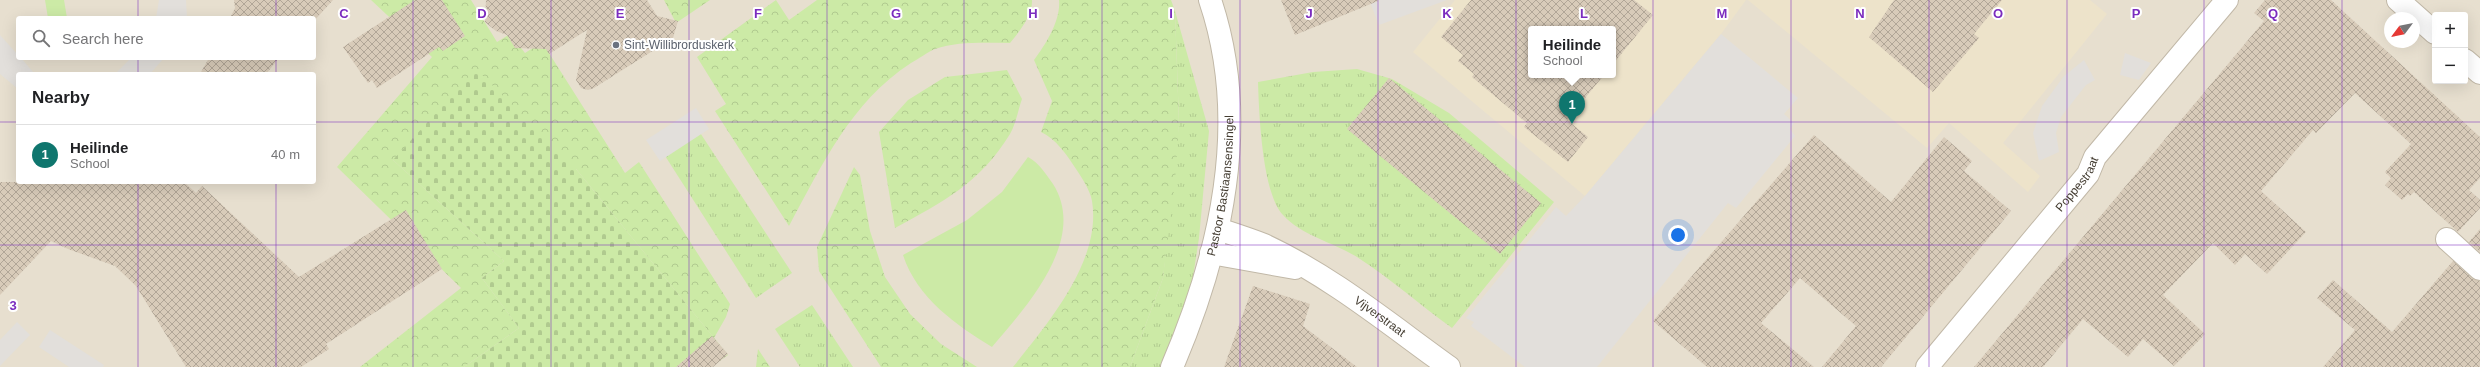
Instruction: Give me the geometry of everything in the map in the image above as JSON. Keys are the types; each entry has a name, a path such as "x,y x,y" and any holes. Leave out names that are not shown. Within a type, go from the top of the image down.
{"street":[{"name":"Pastoor Bastiaansensingel","path":"1172,367 1206,276 1218,229 1229,158 1227,71 1218,24 1210,0"},
{"name":"Poppestraat","path":"1926,367 2088,174 2095,157 2227,0"},
{"path":"2398,0 2432,30"},
{"path":"2468,63 2480,73"},
{"name":"Vijverstraat","path":"1218,229 1263,245 1309,269 1352,297 1448,367"},
{"path":"2447,239 2480,269"},
{"name":"Vijverstraat","path":"1211,252 1279,266 1309,269"}],"shaded area":[{"path":"0,0 2480,0 2480,367 0,367"},
{"path":"159,0 186,0 187,16 156,16"},
{"path":"1369,0 1447,0 1379,25"},
{"path":"1455,0 1746,0 1721,34 1585,196 1413,52"},
{"path":"1748,0 2090,0 2107,14 2003,143 2040,176 2028,192 1949,123 1927,148"},
{"path":"1721,34 1798,98 1784,114 1794,123 1790,129 1795,136 1736,208 1728,203 1597,367 1525,367 1471,326 1474,322 1466,318 1556,207 1566,216 1585,196"},
{"path":"0,35 16,53 16,60 23,60 33,72 16,72 16,87 0,74"},
{"path":"2125,53 2151,63 2139,80 2120,75"},
{"path":"129,60 162,60 152,72 117,72"},
{"path":"2084,60 2095,80 2086,85 2061,117 2056,133 2059,152 2039,161 2033,133 2042,106 2064,76"},
{"path":"696,108 709,129 660,161 646,140"},
{"path":"17,322 30,335 0,366 0,340"},
{"path":"50,330 104,365 103,367 69,367 39,347"}],"green space":[{"path":"45,0 64,0 67,16 48,16"},
{"path":"371,0 471,0 497,42 510,34 525,53 542,42 625,173 639,162 730,304 726,317 714,338 576,169 393,160 504,261 482,278 519,328 464,367 360,367 461,288 337,167 432,57"},
{"path":"664,0 710,0 676,23"},
{"path":"776,0 789,20 817,0 1032,0 1032,6 1021,29 1010,43 963,44 944,46 935,49 911,63 871,96 840,136 826,158 789,226 715,111 726,104 697,57"},
{"path":"1059,0 1171,0 1175,11 1179,123 1175,182 1163,278 1130,367 1013,367 1056,311 1069,290 1080,269 1089,246 1093,224 1092,201 1086,184 1061,148 1052,139 1041,132 1052,101 1034,60 1052,32 1058,16"},
{"path":"1175,11 1209,131 1199,238 1191,290 1162,367 1130,367 1163,278 1179,123"},
{"path":"476,69 576,169 728,355 711,367 464,367 519,328 482,278 504,261 393,160"},
{"path":"1357,69 1392,79 1449,113 1554,202 1452,328 1357,257 1308,234 1291,222 1283,215 1276,204 1270,189 1263,152 1259,113 1258,82 1313,72"},
{"path":"1007,70 1022,99 1012,130 998,151 986,166 959,190 945,200 895,228 879,132 908,100 945,77"},
{"path":"695,125 792,273 756,298 660,148"},
{"path":"1028,157 1039,166 1053,184 1062,205 1063,227 1058,249 1049,271 1021,312 992,347 952,320 939,309 918,284 909,270 903,255 967,220 1002,192"},
{"path":"854,167 860,175 870,231 885,277 910,314 941,344 977,367 881,367 819,271 817,247"},
{"path":"812,305 853,367 800,367 775,329"},
{"path":"758,349 770,367 756,367"}],"building":[{"path":"234,0 333,0 316,19 316,16 231,16 235,8"},
{"path":"415,0 442,0 465,36 443,51 439,47 377,88 372,80 368,83 343,47"},
{"name":"Sint-Willibrorduskerk","path":"486,0 647,0 657,16 678,21 673,38 594,88 588,90 581,88 576,80 587,30 549,54 546,49 515,48 507,35 496,31 485,22"},
{"path":"1281,0 1378,0 1378,1 1295,35"},
{"path":"1471,0 1634,0 1653,15 1616,60 1616,26 1528,26 1528,78 1602,78 1567,120 1588,137 1568,162 1524,127 1527,123 1472,77 1474,74 1458,61 1463,55 1441,37"},
{"path":"1894,0 2002,0 1974,34 1979,38 1933,92 1869,37"},
{"path":"2265,0 2331,0 2480,137 2480,178 2469,190 2480,200 2480,208 2458,232 2414,192 2410,196 2408,194 2402,200 2385,185 2391,178 2385,172 2411,144 2355,93 2316,133 2313,130 2261,191 2306,232 2267,274 2245,254 2235,265 2213,243 2163,295 2205,334 2174,366 2143,339 2128,357 2083,319 2043,367 1974,367 2264,21 2254,13"},
{"path":"208,60 277,60 268,72 201,72"},
{"path":"1389,78 1541,203 1500,254 1347,129"},
{"path":"1814,135 1891,202 1944,137 1972,161 1964,171 2011,211 1881,367 1822,367 1856,326 1800,278 1761,323 1814,367 1707,367 1653,321"},
{"path":"0,182 16,182 16,184 186,184 196,193 202,186 299,277 406,210 442,269 326,344 329,349 301,367 186,367 136,286 115,266 68,249 51,241 0,295"},
{"path":"2480,229 2480,252 2469,242"},
{"path":"2453,261 2472,278 2480,281 2480,367 2323,367 2355,330 2317,298 2333,280 2392,332"},
{"path":"1253,286 1310,304 1303,326 1357,367 1224,367"},
{"path":"712,336 728,354 713,367 676,367"}],"place":[{"name":"Sint-Willibrorduskerk","path":"616,45"},
{"name":"Heilinde","path":"1572,124"}]}
